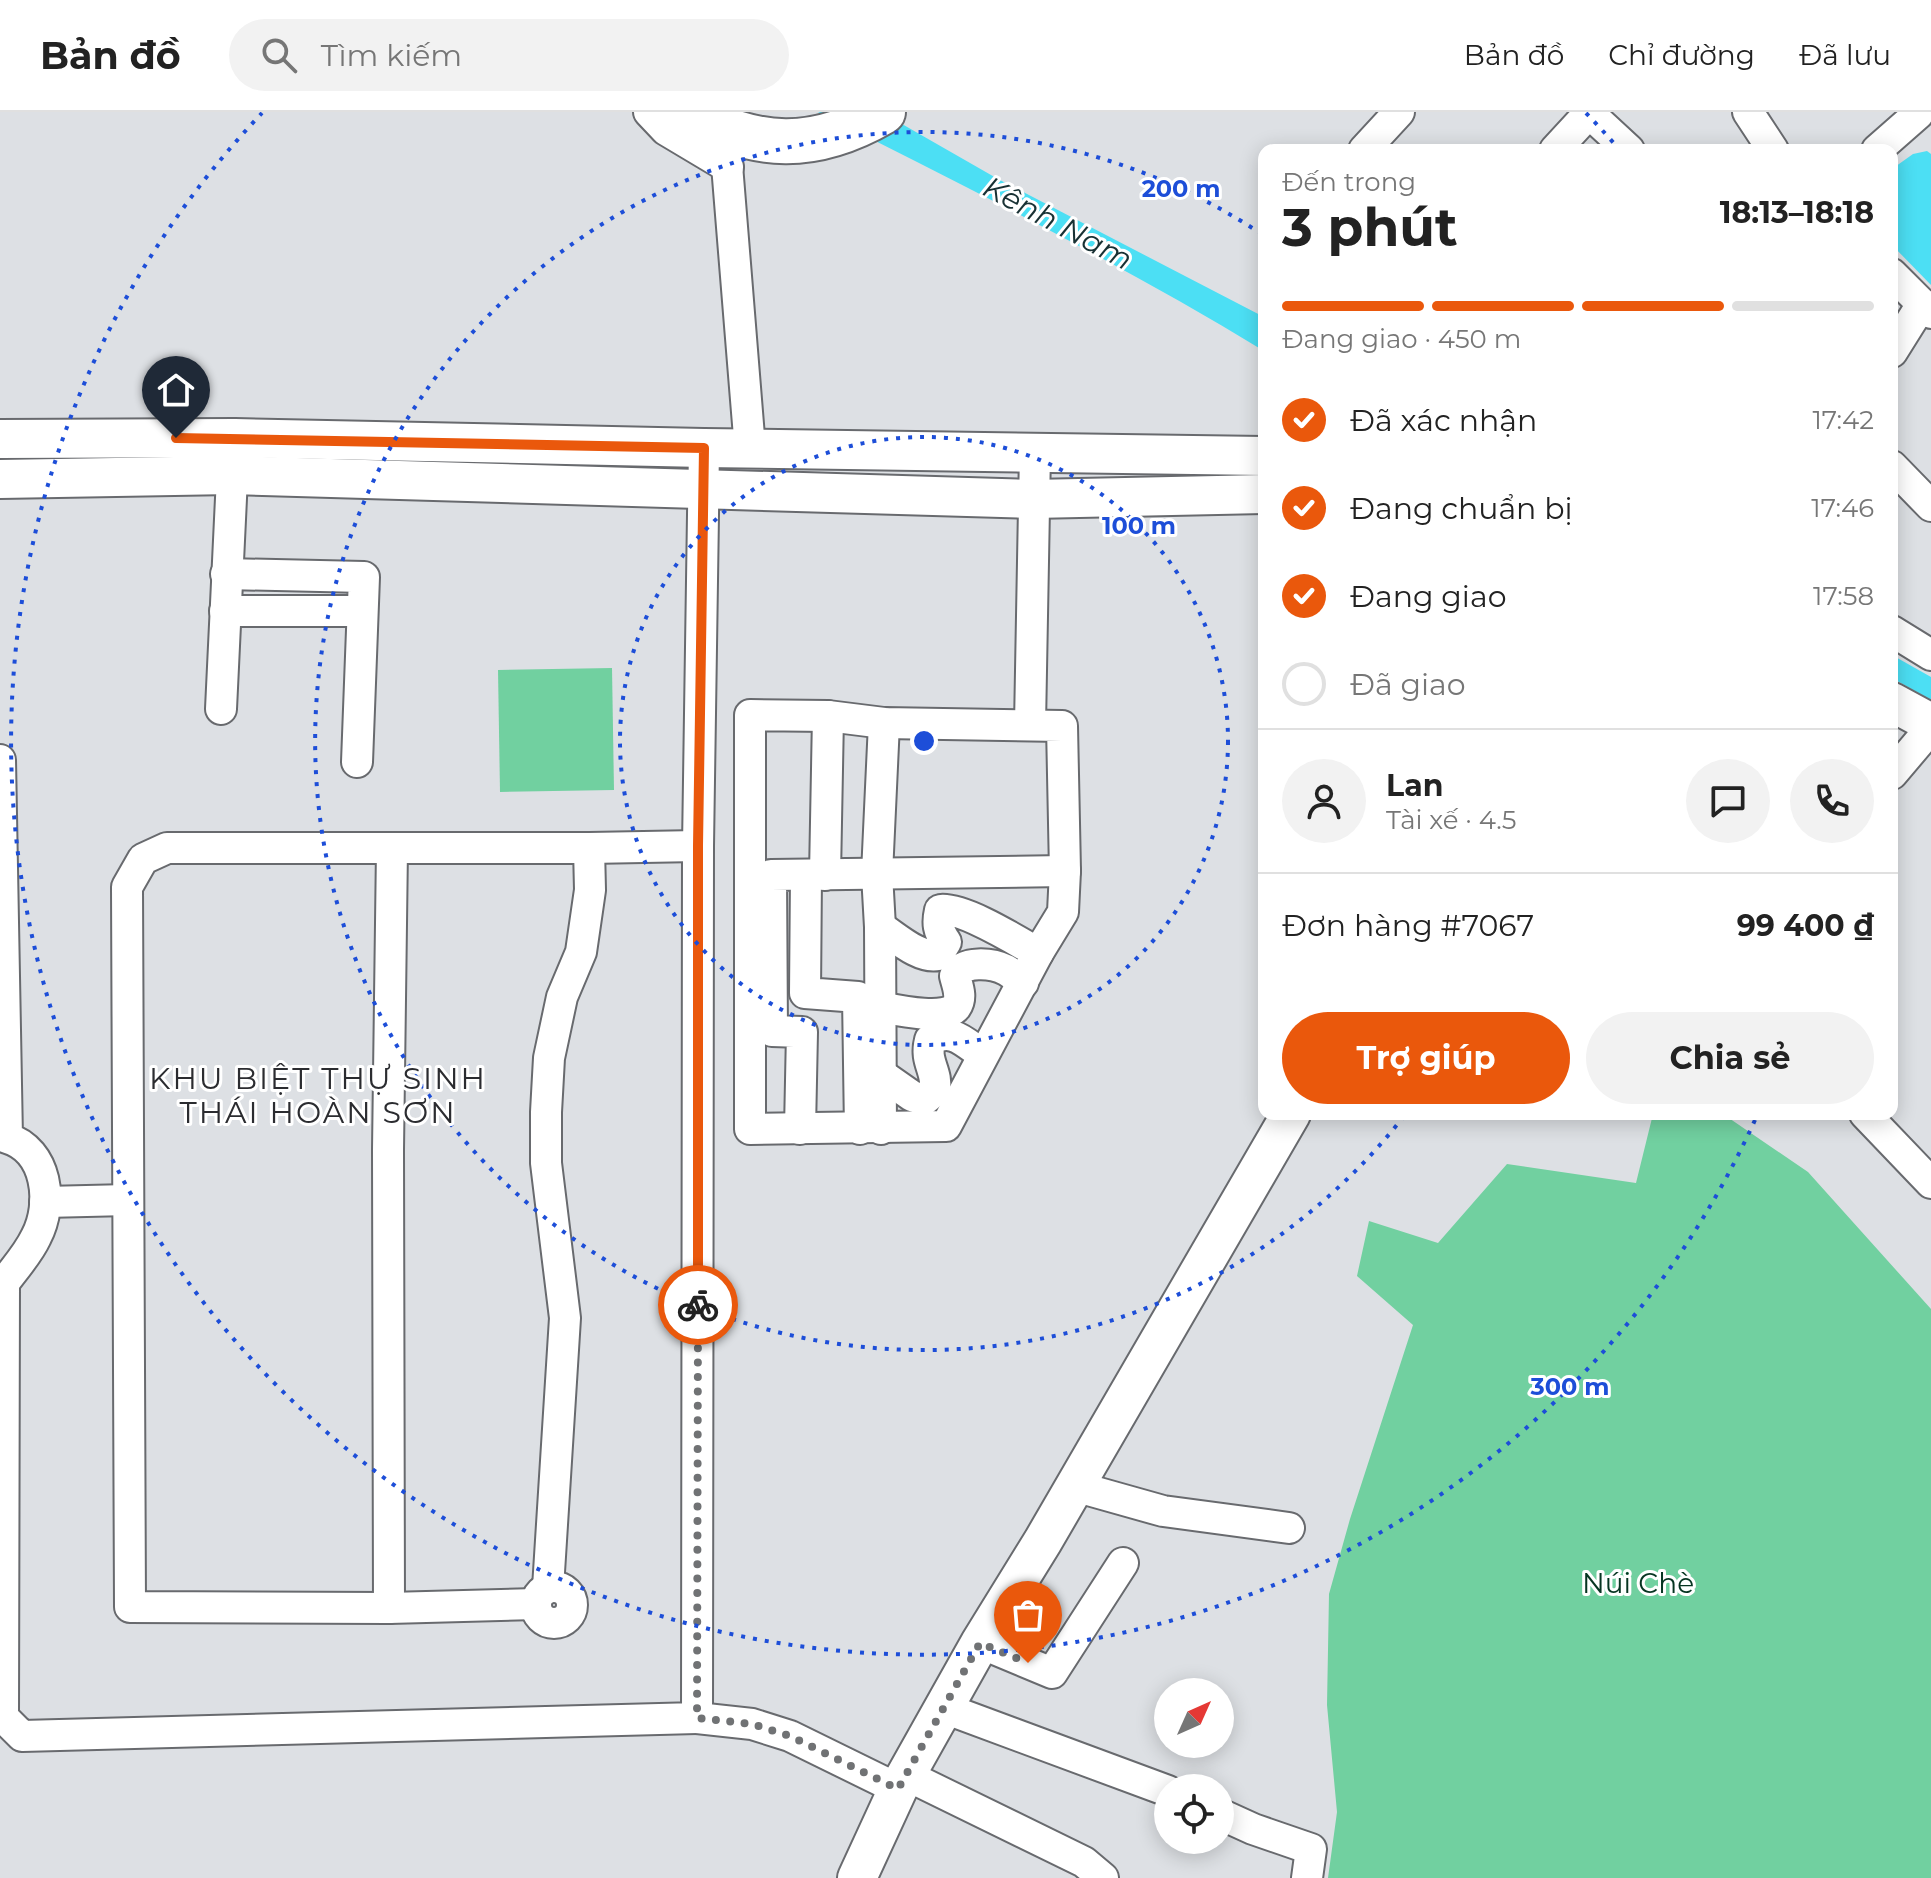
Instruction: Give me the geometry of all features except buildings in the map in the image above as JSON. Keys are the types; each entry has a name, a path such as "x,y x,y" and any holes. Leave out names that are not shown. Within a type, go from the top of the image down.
{"highway":[{"path":"713,136 778,142 807,141 837,134 883,112"}],"main road":[{"path":"0,439 235,438 1258,456"},
{"path":"0,479 232,475 1033,499 1258,494"},
{"path":"1898,706 1931,725"},
{"path":"857,1878 902,1782 980,1643 1288,1120"}],"street":[{"path":"649,112 666,130 713,136 750,449"},
{"path":"1370,144 1399,112"},
{"path":"1561,144 1590,112 1623,144"},
{"path":"1748,112 1769,144"},
{"path":"1885,144 1922,117"},
{"path":"1898,280 1926,308 1898,344"},
{"path":"221,709 235,438"},
{"path":"697,1718 698,846 704,448"},
{"path":"1030,725 1035,452"},
{"path":"1898,472 1931,506"},
{"path":"226,574 364,577 357,762"},
{"path":"225,611 361,611"},
{"path":"1898,635 1931,655"},
{"path":"750,715 828,716 884,723 1062,726 1063,912 946,1126 750,1129 750,715"},
{"path":"828,716 806,875 805,993 858,997 871,1129"},
{"path":"871,1129 882,1075 877,874 884,723"},
{"path":"1898,766 1931,725"},
{"path":"0,760 7,1138 19,1141 29,1150 42,1172 45,1202 37,1236 11,1251 4,1283 3,1717 22,1736 697,1718 752,1724 790,1736 902,1782 1084,1862 1103,1878"},
{"path":"589,848 590,890 581,952 562,997 549,1058 546,1163 565,1318 542,1596 389,1608 130,1607 127,887 143,859 167,848 698,846"},
{"path":"389,1608 388,1150 392,848"},
{"path":"810,1129 802,1032 772,1031 771,875 1065,871"},
{"path":"880,927 916,950 931,956 938,955 946,942 939,933 937,920 940,910 950,909 1038,953"},
{"path":"880,1007 917,1013 948,1012 956,1007 959,999 955,976 958,969 967,965 1004,969 1023,983"},
{"path":"882,1075 912,1096 924,1100 935,1091 936,1080 926,1054 930,1040 941,1034 952,1034 983,1055"},
{"path":"1871,1120 1931,1183"},
{"path":"45,1202 128,1200"},
{"path":"1074,1486 1163,1511 1289,1528"},
{"path":"980,1643 1052,1673 1123,1563"},
{"path":"944,1708 1154,1786"},
{"path":"1234,1820 1311,1849 1307,1878"}],"green space":[{"path":"612,668 614,790 500,792 498,670"},
{"name":"Núi Chè","path":"1652,1120 1732,1120 1808,1172 1931,1309 1931,1878 1328,1878 1337,1812 1327,1705 1329,1594 1413,1325 1357,1276 1369,1221 1438,1243 1507,1164 1636,1183"}],"water":[{"name":"Kênh Nam","path":"818,112 881,112 998,179 1258,314 1258,347 1099,257"},
{"path":"1927,151 1931,154 1931,285 1898,251 1898,165 1913,154"},
{"path":"1898,658 1931,677 1931,700 1898,681"}],"way so far":[{"path":"698,1305 697,1718 752,1724 790,1736 898,1789 980,1643 1028,1663"}],"district":[{"name":"KHU BIỆT THỰ SINH THÁI HOÀN SƠN","path":"318,1095"}],"route":[{"path":"176,438 704,448 698,846 698,1305"}]}
